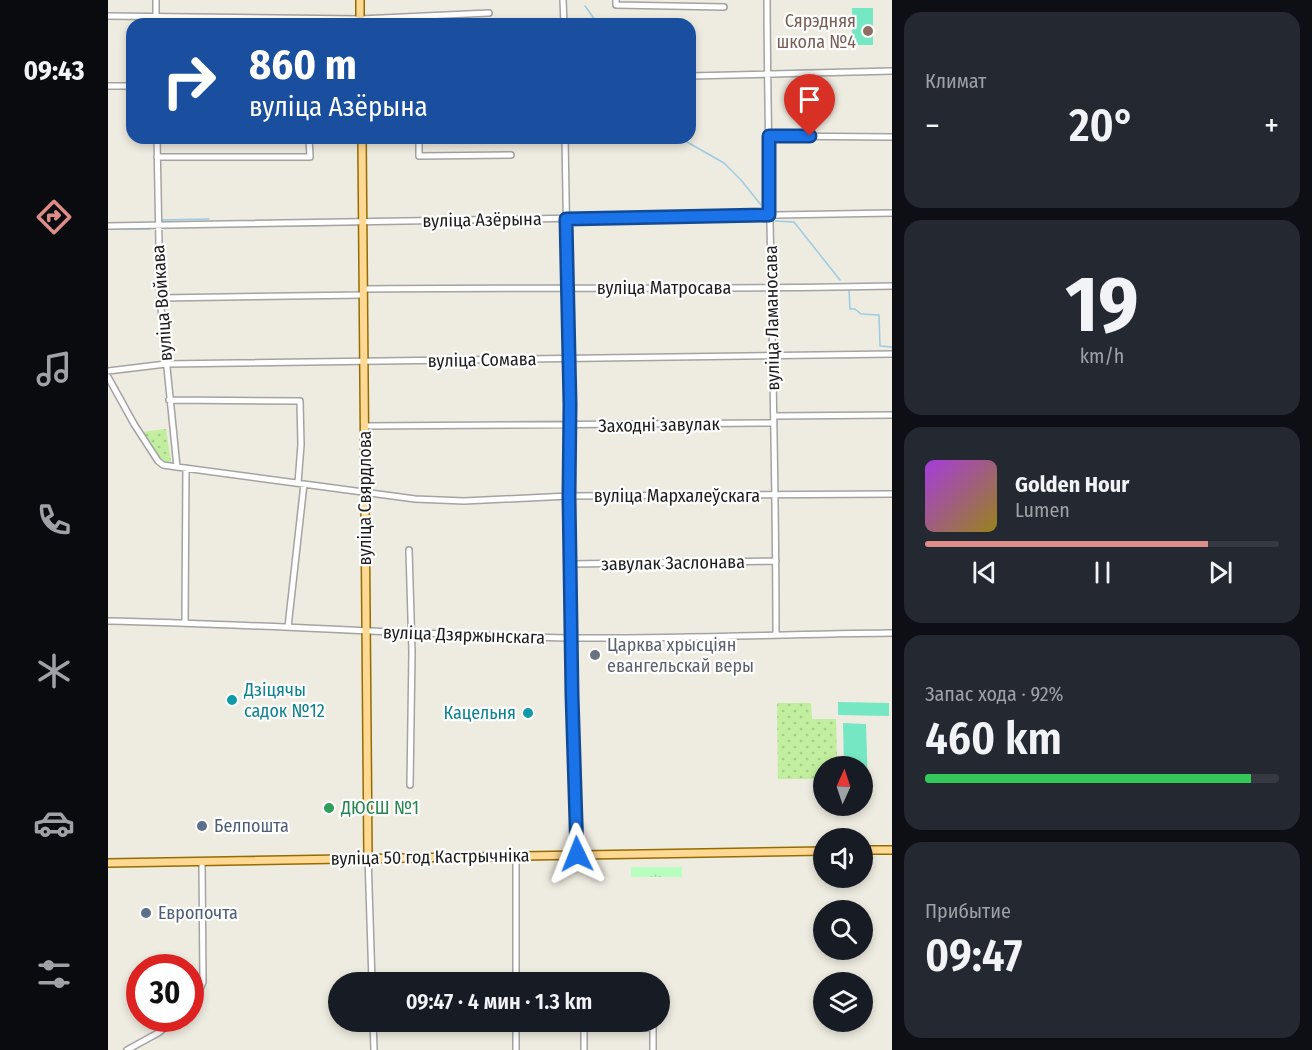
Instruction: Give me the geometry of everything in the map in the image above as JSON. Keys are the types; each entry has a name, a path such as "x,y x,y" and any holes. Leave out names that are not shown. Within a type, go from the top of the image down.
{"main road":[{"path":"360,0 360,18"},
{"name":"вуліца Свярдлова","path":"362,144 368,857"},
{"path":"873,850 892,850"},
{"name":"вуліца 50 год Кастрычніка","path":"108,863 813,851"}],"street":[{"path":"156,0 156,16"},
{"path":"563,0 564,18"},
{"path":"616,0 616,6 724,7"},
{"name":"вуліца Ламаносава","path":"766,0 776,635"},
{"path":"417,18 489,13"},
{"path":"108,16 224,18"},
{"path":"696,76 892,71"},
{"path":"108,86 126,86"},
{"path":"769,136 892,137"},
{"name":"вуліца Войкава","path":"157,144 160,298 177,467"},
{"path":"157,157 310,157 309,144"},
{"path":"419,144 419,156 511,155"},
{"path":"565,144 570,564 577,854"},
{"name":"вуліца Азёрына","path":"108,225 892,213"},
{"name":"вуліца Матросава","path":"160,298 568,287 772,289 892,286"},
{"name":"вуліца Сомава","path":"108,371 166,364 892,354"},
{"path":"108,377 158,461 164,465 177,467"},
{"path":"169,400 300,401 301,484 288,627"},
{"path":"774,416 892,416"},
{"name":"Заходні завулак","path":"365,426 774,423"},
{"name":"вуліца Мархалеўскага","path":"177,467 415,499 464,501 569,496 892,494"},
{"path":"185,622 186,468"},
{"path":"409,550 412,633 410,785"},
{"name":"завулак Заслонава","path":"570,564 776,561"},
{"name":"вуліца Дзяржынскага","path":"108,621 185,622 367,632 572,638 892,633"},
{"path":"516,855 516,972"},
{"path":"368,857 372,972"},
{"path":"202,862 203,954"},
{"path":"127,1050 159,1032"},
{"path":"373,1032 374,1050"},
{"path":"516,1032 516,1050"},
{"path":"584,1032 584,1050"},
{"path":"653,1032 653,1050"}],"green space":[{"path":"852,8 873,8 873,45 852,45"},
{"path":"166,429 171,461 169,463 162,462 141,432"},
{"path":"838,702 889,703 889,716 838,715"},
{"path":"777,703 811,703 812,719 836,719 837,756 813,756 813,779 778,779"},
{"path":"843,723 866,724 867,756 844,756"},
{"path":"631,867 682,867 682,877 631,877"}],"waterway":[{"path":"585,6 594,18"},
{"path":"691,144 724,163 761,205"},
{"path":"161,220 209,219"},
{"path":"775,221 794,222 840,280"},
{"path":"194,227 355,225"},
{"path":"108,229 150,229"},
{"path":"849,289 850,309 855,309 861,314 879,315 880,346 892,347"},
{"path":"776,358 892,357"}],"place":[{"name":"Сярэдняя школа №4","path":"868,31"},
{"name":"Царква хрысціян евангельскай веры","path":"595,655"},
{"name":"Дзіцячы садок №12","path":"232,700"},
{"name":"Кацельня","path":"528,713"},
{"name":"ДЮСШ №1","path":"329,808"},
{"name":"Белпошта","path":"202,826"},
{"name":"Европочта","path":"146,913"}],"route":[{"path":"577,854 572,695 566,219 769,215 769,136 810,136"}]}
